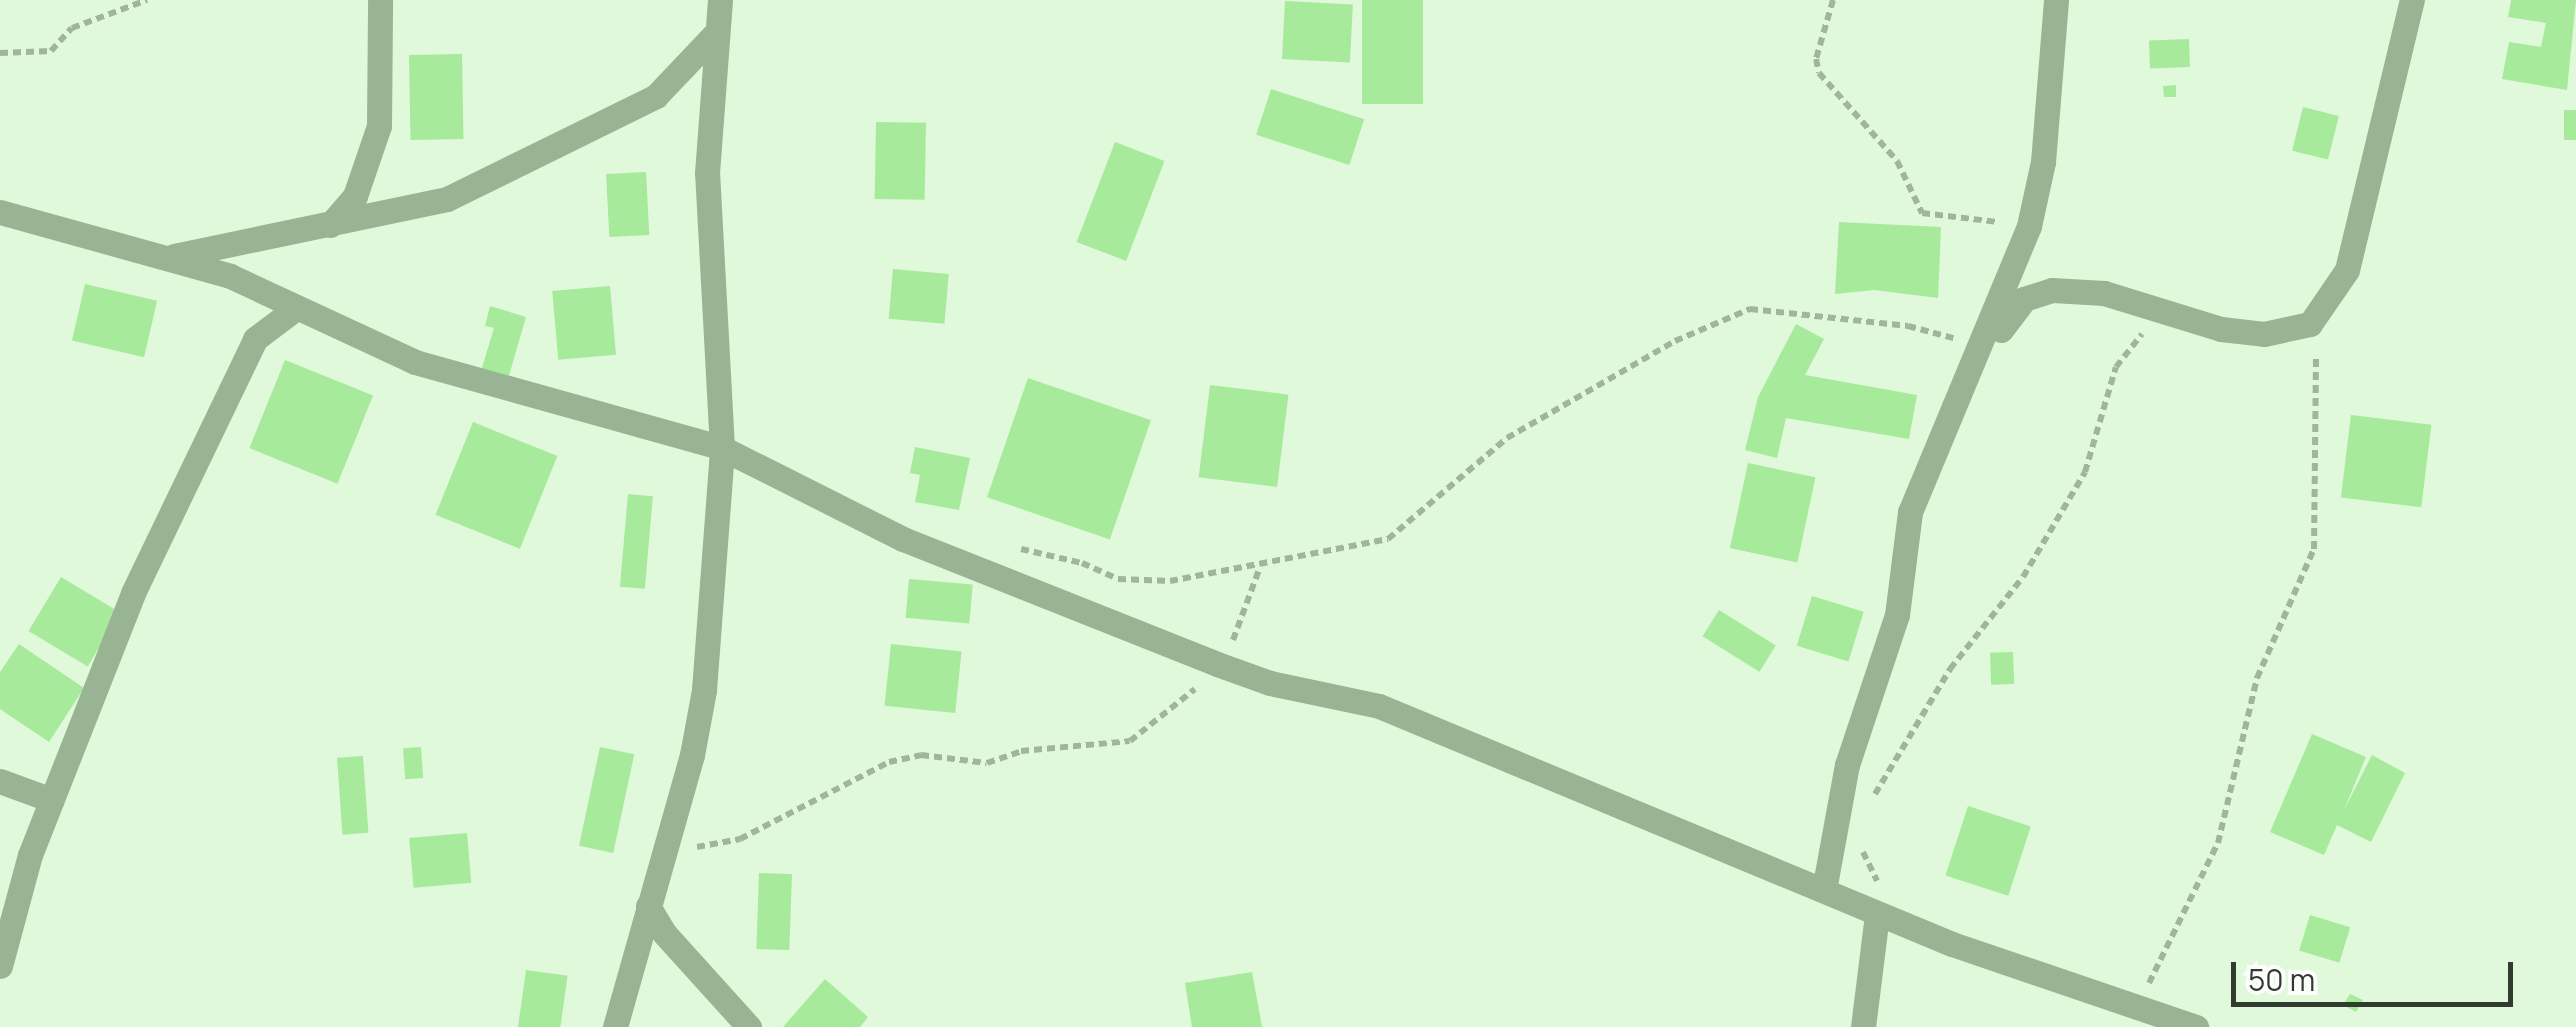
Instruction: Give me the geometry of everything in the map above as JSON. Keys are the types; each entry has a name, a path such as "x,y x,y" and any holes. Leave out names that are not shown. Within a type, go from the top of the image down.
{"street":[{"path":"330,225 355,196 379,126 380,0"},
{"path":"615,1027 700,723 722,448 708,247 713,36 720,0"},
{"path":"1824,890 1847,765 1897,615 1910,512 1948,411 1983,348 2029,226 2043,162 2056,0"},
{"path":"1983,348 2024,299 2052,290 2104,292 2174,317 2264,334 2296,330 2321,314 2354,246 2412,0"},
{"path":"173,256 446,198 628,113 664,89 713,36"},
{"path":"0,212 173,256 415,362 722,448 902,539 1217,664 1270,683 1380,706 1877,914 2196,1027"},
{"path":"0,966 52,800 132,593 255,340 296,308"},
{"path":"0,781 52,800"},
{"path":"648,906 664,933 749,1027"},
{"path":"1864,1027 1877,914"}],"path":[{"path":"0,52 51,52 72,28 147,0"},
{"path":"1833,0 1816,58 1819,74 1897,161 1922,213 2029,226"},
{"path":"1011,548 1082,563 1118,579 1201,579 1260,567 1302,552 1388,539 1507,438 1724,316 1776,308 1826,321 1908,326 1983,348"},
{"path":"2135,1007 2185,920 2218,843 2257,678 2314,549 2311,433 2321,314"},
{"path":"1872,798 1950,669 2023,577 2086,472 2116,367 2140,334 2174,317"},
{"path":"667,838 697,847 740,839 888,762 921,755 987,763 1021,752 1130,741 1217,664 1231,645 1260,567"},
{"path":"1859,836 1874,872 1877,914"}],"building":[{"path":"1362,0 1423,0 1423,104 1362,104"},
{"path":"2511,0 2576,0 2567,90 2502,79 2509,42 2541,47 2546,23 2508,17"},
{"path":"1285,1 1353,5 1350,62 1282,59"},
{"path":"2189,39 2190,67 2150,68 2149,40"},
{"path":"462,54 463,139 410,140 409,55"},
{"path":"2176,85 2176,97 2164,97 2163,86"},
{"path":"1271,89 1364,119 1349,165 1256,135"},
{"path":"2303,107 2339,116 2328,160 2292,151"},
{"path":"2564,110 2576,110 2576,140 2564,140"},
{"path":"876,122 926,123 925,200 875,199"},
{"path":"1115,142 1164,161 1126,261 1077,242"},
{"path":"646,172 649,235 609,237 606,174"},
{"path":"1839,222 1941,227 1938,298 1874,290 1835,294"},
{"path":"893,269 949,274 944,324 889,319"},
{"path":"85,284 157,301 144,357 72,341"},
{"path":"610,286 616,355 558,360 552,291"},
{"path":"490,306 526,317 508,379 481,371 494,328 485,326"},
{"path":"1796,324 1824,339 1805,375 1917,395 1909,439 1786,418 1777,458 1745,450 1758,397"},
{"path":"285,360 373,396 337,484 249,448"},
{"path":"1028,378 1151,420 1110,539 987,497"},
{"path":"1210,385 1288,395 1277,487 1199,477"},
{"path":"2351,415 2431,425 2421,507 2341,497"},
{"path":"473,422 557,456 520,549 436,515"},
{"path":"915,447 970,458 959,510 915,502 920,475 910,473"},
{"path":"1748,463 1815,477 1797,562 1730,548"},
{"path":"628,494 653,496 645,589 620,587"},
{"path":"61,577 120,613 88,667 29,631"},
{"path":"909,579 973,585 969,623 906,618"},
{"path":"1812,596 1864,612 1848,662 1797,646"},
{"path":"1719,610 1776,646 1759,672 1703,636"},
{"path":"19,644 84,688 49,742 0,709 0,672"},
{"path":"891,644 962,651 955,713 885,706"},
{"path":"2013,652 2014,684 1991,685 1990,653"},
{"path":"2312,734 2366,757 2343,812 2372,755 2405,773 2371,842 2337,825 2324,855 2270,832"},
{"path":"421,747 423,778 405,779 403,748"},
{"path":"600,747 634,754 613,853 579,846"},
{"path":"363,756 368,833 342,835 337,758"},
{"path":"1968,806 2031,826 2008,896 1945,875"},
{"path":"467,833 471,883 414,888 409,838"},
{"path":"759,873 792,874 789,950 756,949"},
{"path":"2310,915 2350,927 2339,963 2299,950"},
{"path":"526,970 568,976 560,1027 518,1027"},
{"path":"1252,972 1262,1027 1192,1027 1185,983"},
{"path":"825,979 868,1017 860,1027 783,1027"},
{"path":"2350,994 2363,1000 2356,1012 2343,1005"}]}
